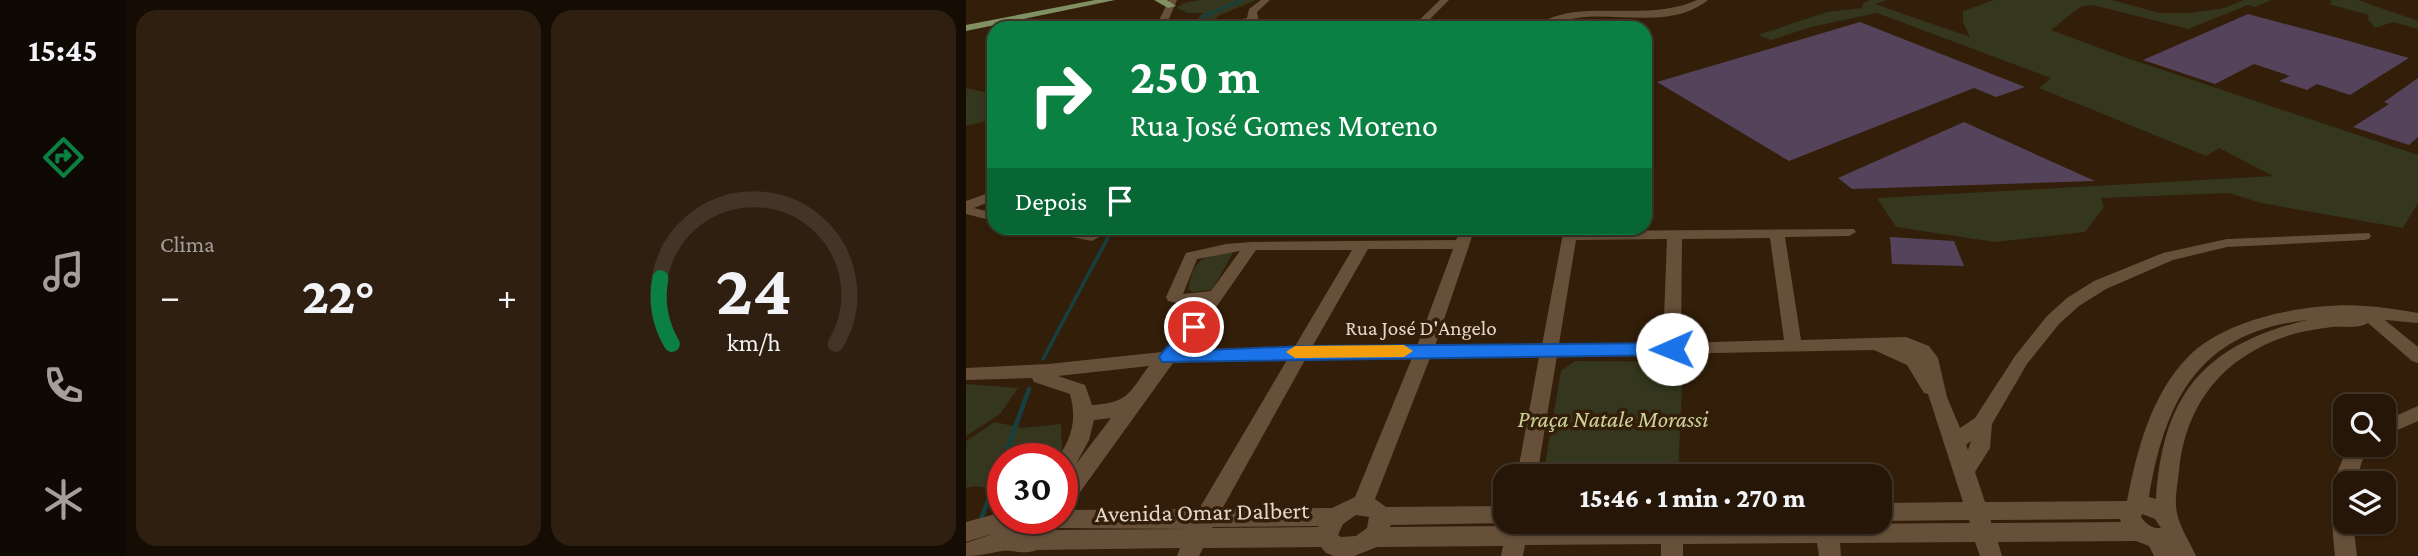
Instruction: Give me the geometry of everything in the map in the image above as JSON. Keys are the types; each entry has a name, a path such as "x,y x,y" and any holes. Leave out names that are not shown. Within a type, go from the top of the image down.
{"main road":[{"path":"990,21 1089,0"},
{"path":"994,21 1110,0"},
{"path":"1159,0 1172,2"},
{"path":"966,26 987,22"},
{"path":"966,26 987,22"}],"street":[{"path":"1256,21 1254,7 1266,0"},
{"path":"1423,21 1445,0"},
{"path":"1563,2 1616,2 1630,9 1669,10 1688,7 1704,0"},
{"path":"1163,21 1172,2"},
{"path":"1549,21 1563,8 1576,4"},
{"path":"966,208 987,198"},
{"path":"966,208 987,215"},
{"path":"1652,234 1849,232"},
{"path":"1777,233 1793,345"},
{"path":"1672,349 1675,234"},
{"path":"1082,235 1092,237"},
{"path":"1529,464 1569,235"},
{"path":"1218,295 1182,299 1174,297 1189,258 1198,253 1252,246 1362,246 1465,236 1424,351 1372,519 1362,545 1347,552 1334,546 1332,527 1348,509 1372,519 1516,538 1718,534"},
{"path":"1991,556 1955,442 1982,423 2005,384 2053,320 2073,302 2123,274 2168,256 2227,243 2364,236"},
{"path":"1078,481 1133,402 1218,295 1252,246"},
{"path":"1198,537 1362,246"},
{"path":"2185,556 2160,534 2130,519 2161,414 2194,361 2222,342 2263,323 2313,312 2418,318"},
{"path":"2369,316 2418,357"},
{"path":"2160,534 2169,470 2184,411 2204,379 2231,355 2259,341 2291,330 2369,316 2418,327"},
{"name":"Rua José D'Angelo","path":"966,374 1024,374 1168,357 1303,352 1878,345 1913,361 1938,397 1955,442"},
{"path":"1078,390 1108,366"},
{"path":"1024,374 1060,382 1078,390 1086,414 1083,431 1077,443"},
{"path":"1086,414 1112,411 1133,402"},
{"path":"2396,423 2418,413"},
{"path":"1965,470 1980,448 1982,423"},
{"path":"1892,524 1980,521 2152,506 2160,534"},
{"path":"1892,513 2160,534"},
{"path":"1372,519 1493,515"},
{"name":"Avenida Omar Dalbert","path":"1078,516 1198,537"},
{"name":"Avenida Omar Dalbert","path":"1011,534 1014,545 1035,540 1198,537 1332,527"},
{"path":"966,531 987,530"},
{"path":"966,553 1001,534"},
{"path":"1035,540 1043,534"},
{"path":"1827,534 1830,556"},
{"path":"2344,534 2346,556"}],"green space":[{"path":"1200,0 1256,0 1218,16 1213,21 1196,21 1203,13 1188,13 1176,8 1184,3"},
{"path":"1870,0 1887,0 1875,4 1970,37 1963,22 1963,11 1994,0 2112,0 2160,13 2190,13 2224,8 2244,0 2271,0 2255,7 2248,5 2188,29 2093,5 2080,7 2051,30 2418,155 2418,203 2403,228 2261,203 2229,193 2101,198 2104,207 2085,232 1995,242 1896,227 1877,198 2273,176 2219,148 2206,156 2039,88 2051,78 1877,13 1811,27 1771,40 1758,35 1827,12 1862,8 1863,3"},
{"path":"2330,0 2358,0 2418,21 2418,29 2393,22 2375,28 2368,19 2369,15 2329,4 2332,1"},
{"path":"966,88 987,92 987,121 966,126"},
{"path":"1219,253 1233,253 1212,290 1192,292 1188,289 1200,261"},
{"name":"Praça Natale Morassi","path":"1575,361 1683,362 1679,464 1545,464 1561,371"},
{"path":"966,384 1018,388 1000,414 966,436"},
{"path":"995,422 1023,428 1061,424 1062,443 987,443 987,488 966,488 966,441"}],"building":[{"path":"2248,14 2409,58 2350,95 2317,84 2307,90 2279,81 2290,76 2254,64 2215,84 2143,60"},
{"path":"1860,22 2025,87 1996,97 1974,88 1789,161 1657,82"},
{"path":"2418,78 2418,137 2409,145 2353,127 2389,104 2384,102"},
{"path":"1964,122 2095,181 1852,189 1838,178"},
{"path":"1890,237 1954,241 1964,266 1892,264"}],"waterway":[{"path":"1198,21 1242,0"},
{"path":"1043,359 1109,235"},
{"path":"1009,443 1029,389"},
{"path":"981,519 987,503"}],"slow traffic":[{"path":"1295,352 1404,351"}],"route":[{"path":"1194,327 1168,357 1303,352 1672,349"}]}
